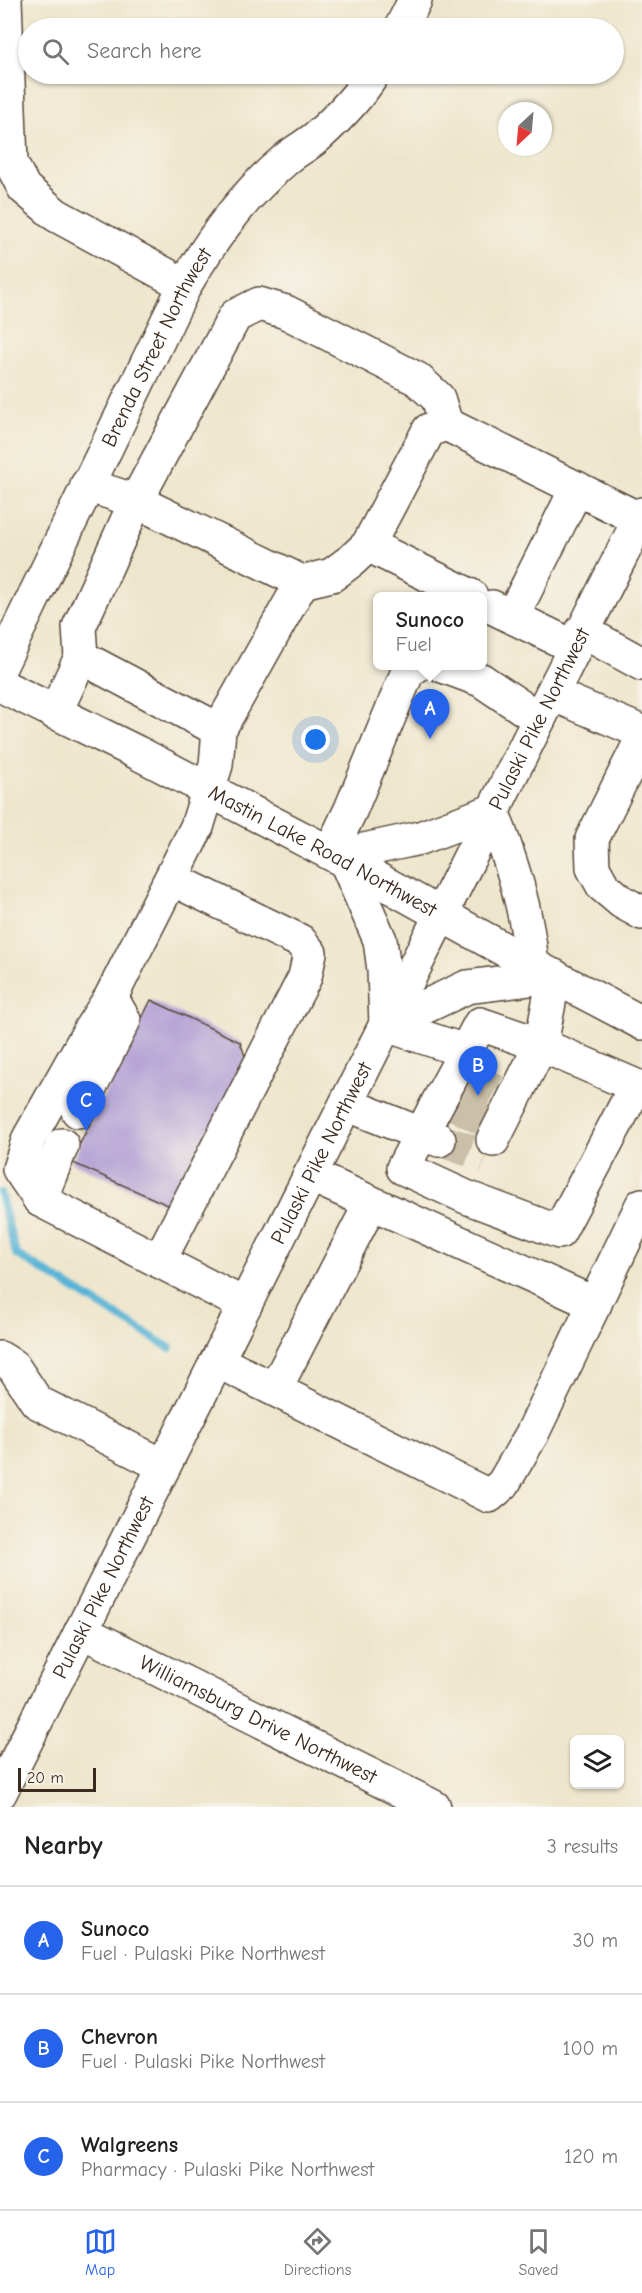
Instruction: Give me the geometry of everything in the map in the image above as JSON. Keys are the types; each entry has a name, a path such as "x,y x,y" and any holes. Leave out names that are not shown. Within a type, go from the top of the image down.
{"street":[{"path":"5,0 11,163 24,188 56,215 185,285"},
{"path":"406,18 415,0"},
{"name":"Brenda Street Northwest","path":"0,667 185,285 209,243 239,204 285,160 318,136 365,84"},
{"path":"55,713 81,657 79,627 136,501 234,316 259,304 286,312 417,379 438,398 446,424"},
{"path":"87,485 136,501 302,582 332,575 368,545 429,430 446,424 641,517"},
{"path":"512,617 577,488"},
{"name":"Pulaski Pike Northwest","path":"0,1793 641,517"},
{"path":"368,545 461,592"},
{"path":"245,1305 40,1200 19,1169 29,1138 111,997 172,879 197,827 216,765 219,730 302,582"},
{"path":"487,604 512,617 642,664"},
{"path":"81,657 219,730"},
{"path":"410,670 351,809 338,857 380,940 384,970 386,1025 477,1098"},
{"path":"454,670 546,706 642,732"},
{"name":"Mastin Lake Road Northwest","path":"0,685 138,753 338,857 642,1023"},
{"path":"642,739 592,839 593,868 603,886 622,902 642,913"},
{"path":"338,857 420,838 492,811 513,867 543,970 541,1045 430,1137 404,1168 472,1186 559,1232 636,1086 541,1045 480,1024 477,1098"},
{"path":"159,1261 305,977 310,953 300,941 172,879"},
{"path":"386,1025 467,987 543,970"},
{"path":"78,1111 124,1020 111,997"},
{"path":"346,1104 430,1137"},
{"path":"40,1200 62,1145"},
{"path":"310,1175 595,1304"},
{"path":"275,1389 371,1203"},
{"path":"217,1361 489,1496 503,1484 532,1434 642,1205"},
{"path":"0,1358 13,1366 37,1402 164,1466"},
{"name":"Williamsburg Drive Northwest","path":"81,1631 434,1807"}],"building":[{"path":"151,1000 240,1042 247,1062 172,1207 71,1162"}],"waterway":[{"path":"0,1193 16,1254 170,1348"}],"tunnel":[{"path":"472,1078 496,1091"},
{"path":"456,1105 484,1120"},
{"path":"439,1140 486,1156"}],"place":[{"name":"Sunoco","path":"430,739"},
{"name":"Chevron","path":"478,1096"},
{"name":"Walgreens","path":"86,1131"}]}
